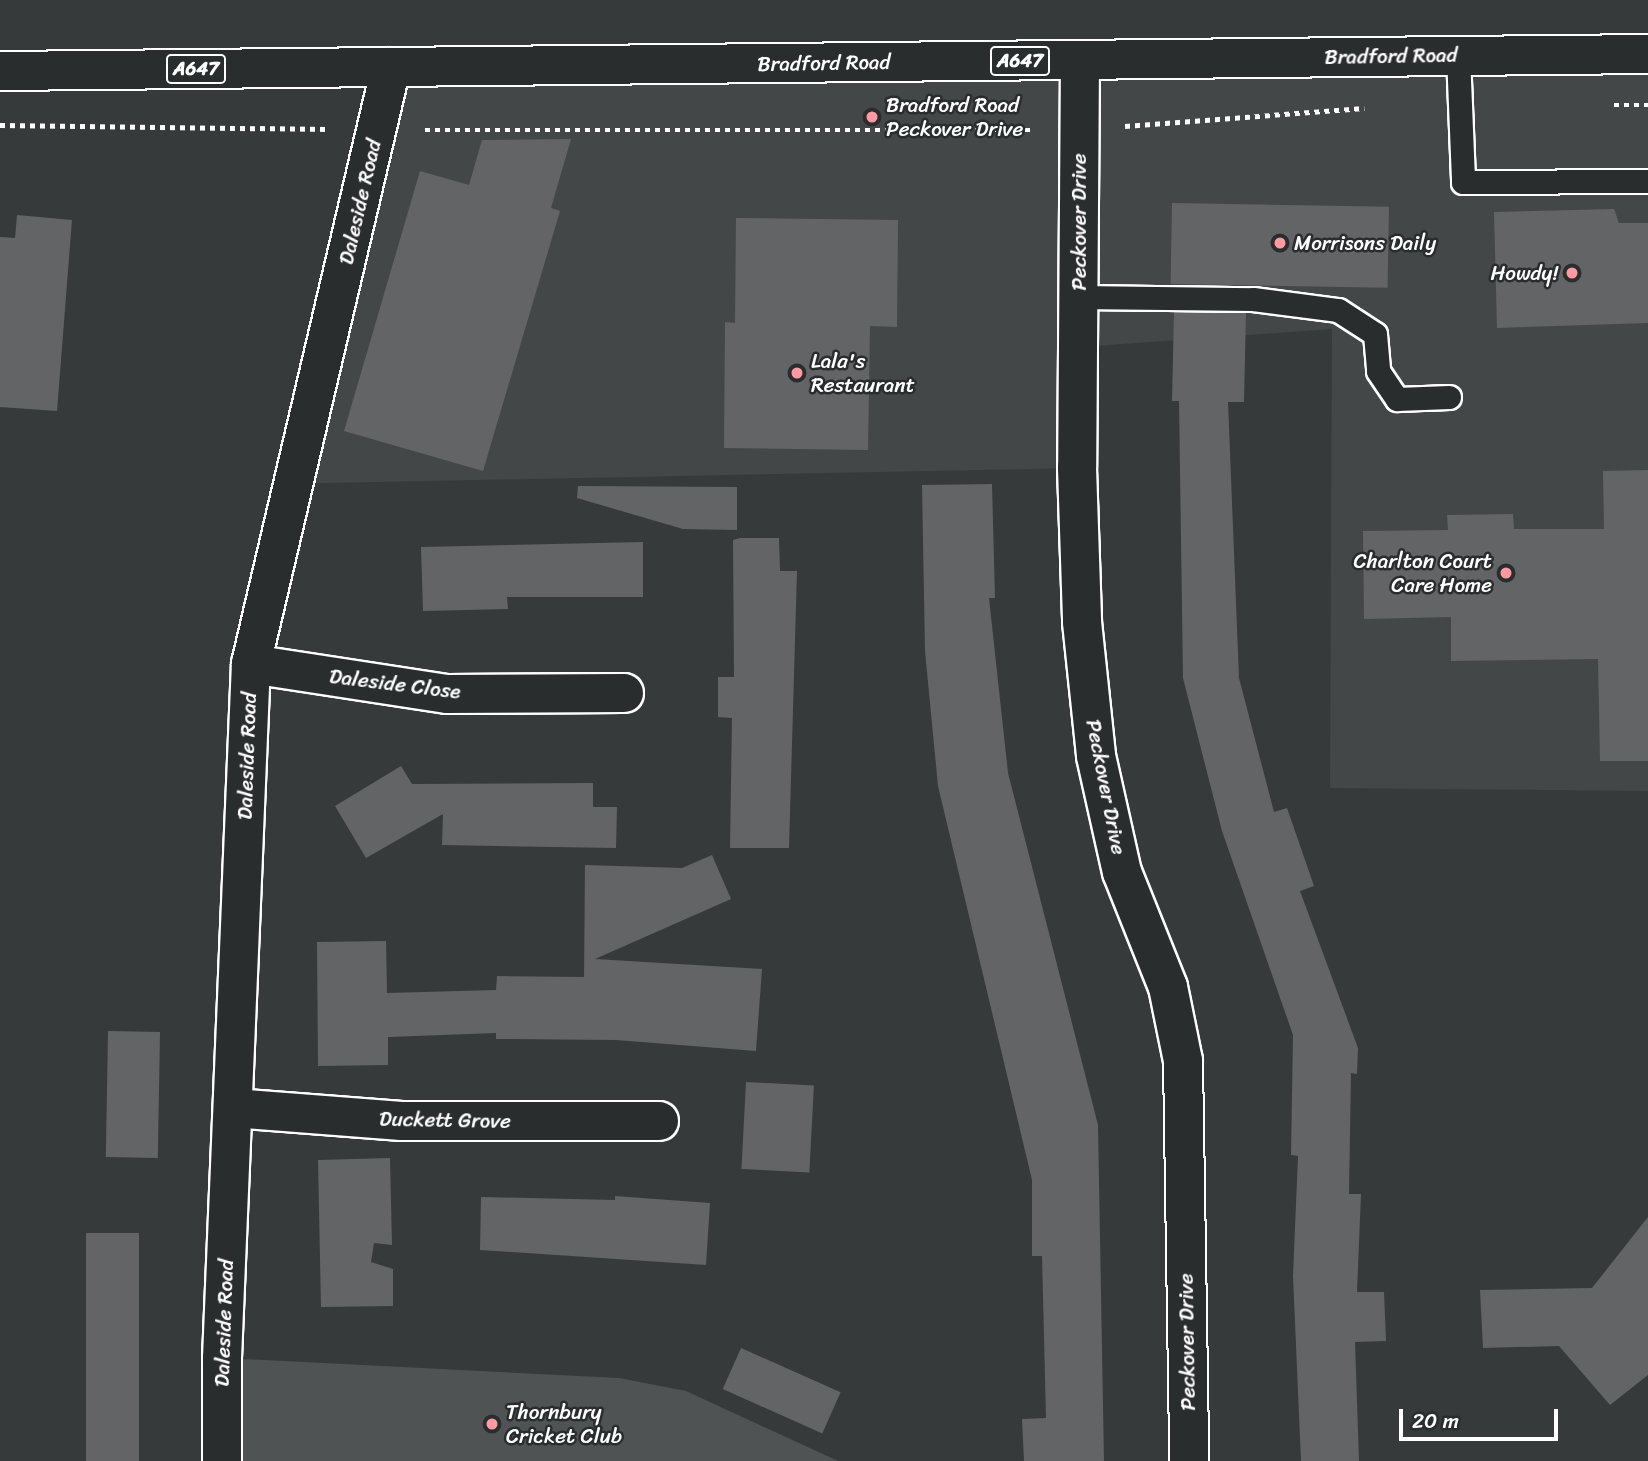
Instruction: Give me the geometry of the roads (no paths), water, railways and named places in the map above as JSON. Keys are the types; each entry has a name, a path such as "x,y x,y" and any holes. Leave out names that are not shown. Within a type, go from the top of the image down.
{"main road":[{"name":"Bradford Road","path":"0,71 1648,54"},
{"name":"Peckover Drive","path":"1080,61 1082,622 1096,756 1122,872 1168,987 1182,1061 1189,1461"},
{"name":"Daleside Road","path":"222,1461 251,664 391,67"},
{"name":"Daleside Close","path":"251,664 447,694 624,693"},
{"name":"Duckett Grove","path":"233,1108 402,1121 659,1121"}],"lane":[{"path":"1458,55 1462,182 1648,181"},
{"path":"1079,297 1253,299 1338,310 1375,334 1378,371 1397,398 1449,397"}],"place":[{"name":"Bradford Road Peckover Drive","path":"872,117"},
{"name":"Morrisons Daily","path":"1280,243"},
{"name":"Howdy!","path":"1572,273"},
{"name":"Lala's Restaurant","path":"797,373"},
{"name":"Charlton Court Care Home","path":"1506,573"},
{"name":"Thornbury Cricket Club","path":"492,1424"}]}
